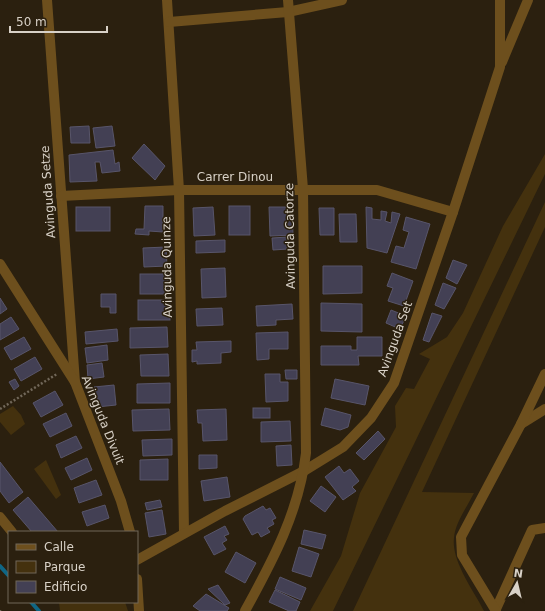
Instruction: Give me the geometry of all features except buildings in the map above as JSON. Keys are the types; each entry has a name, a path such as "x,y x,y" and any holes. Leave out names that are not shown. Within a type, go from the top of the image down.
{"street":[{"name":"Avinguda Setze","path":"46,0 75,382"},
{"name":"Avinguda Quinze","path":"167,0 179,190 184,533"},
{"name":"Avinguda Catorze","path":"245,611 275,558 284,537 304,471 306,453 303,189 288,0"},
{"path":"169,22 288,12 342,0"},
{"name":"Avinguda Set","path":"138,559 184,533 304,471 343,447 371,418 394,384 453,212 500,67 500,0"},
{"path":"500,67 528,0"},
{"name":"Carrer Dinou","path":"61,196 179,190 377,190 453,212"},
{"name":"Avinguda Divuit","path":"0,264 75,382 121,500 130,531"},
{"path":"496,610 462,554 462,536 521,424 545,374"},
{"path":"521,424 545,409"},
{"path":"0,517 11,531"},
{"path":"496,610 532,530 545,528"},
{"path":"138,594 139,611"}],"path":[{"path":"0,408 66,368"}],"green space":[{"path":"545,154 545,174 333,611 310,611 341,556 360,493 396,427 395,406 406,388 414,389 430,359 419,354 447,337 463,313 503,226"},
{"path":"545,202 545,227 422,492 474,493 455,532 454,547 464,576 484,611 353,611"},
{"path":"13,406 21,415 25,424 11,435 0,422 0,414"},
{"path":"46,460 61,495 56,499 34,469"},
{"path":"59,603 125,603 128,611 60,611"}],"waterway":[{"path":"0,566 8,575"},
{"path":"32,603 39,611"}]}
